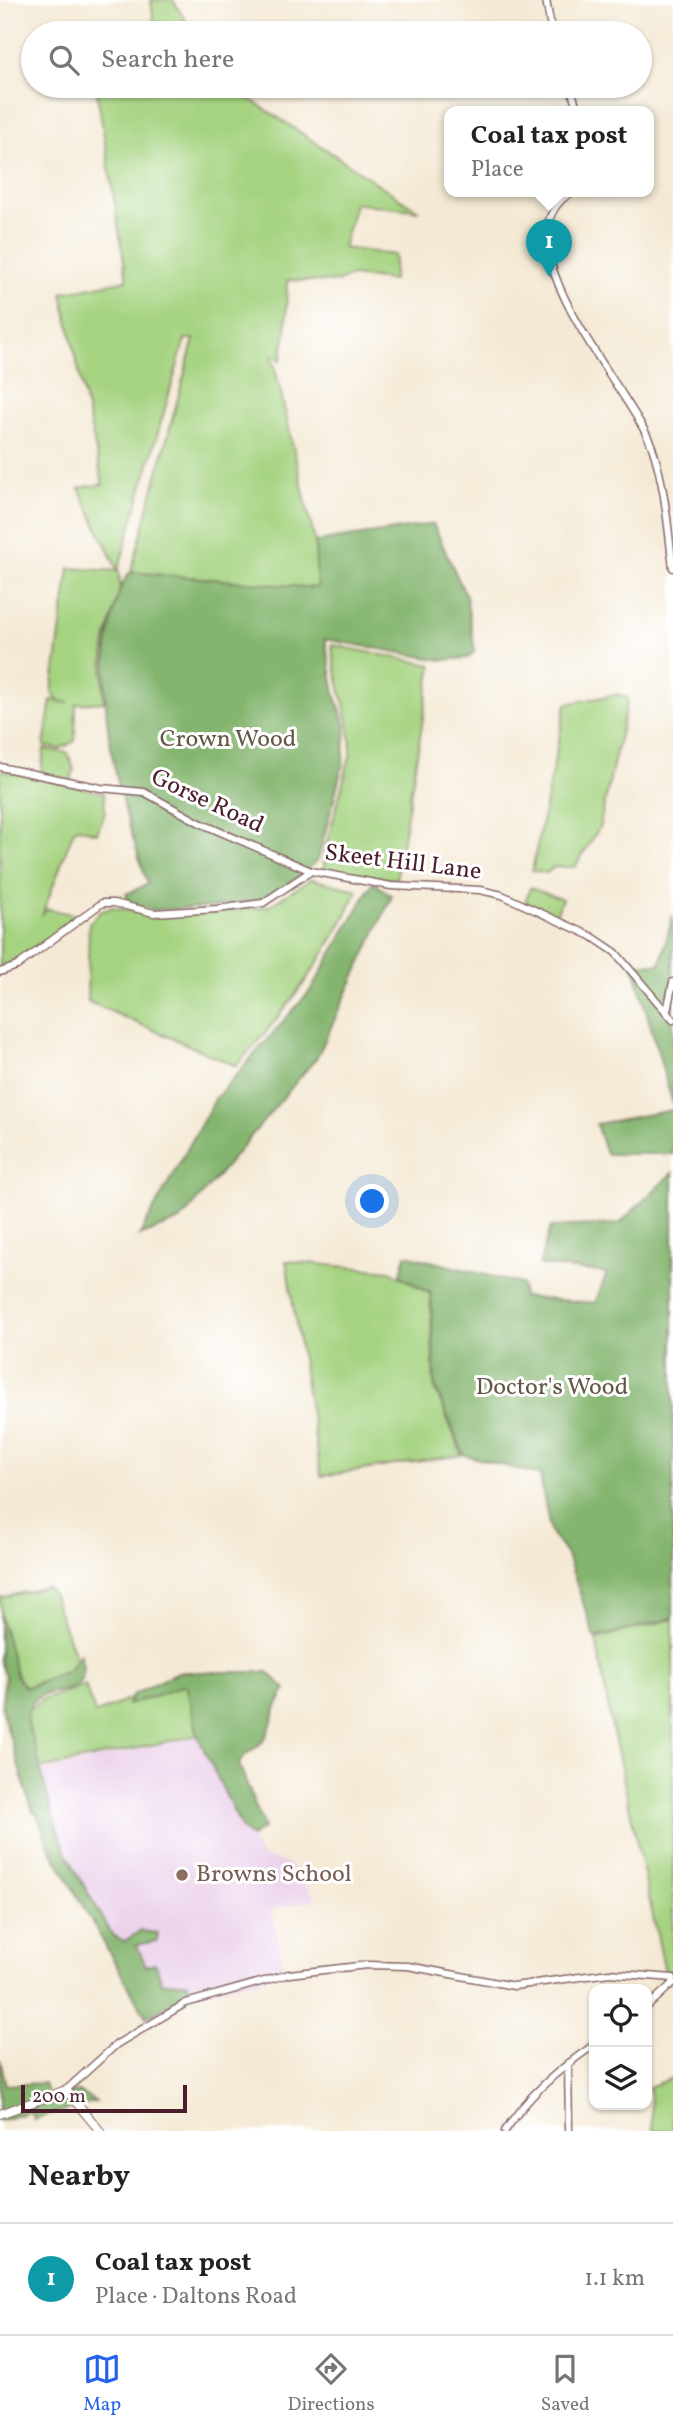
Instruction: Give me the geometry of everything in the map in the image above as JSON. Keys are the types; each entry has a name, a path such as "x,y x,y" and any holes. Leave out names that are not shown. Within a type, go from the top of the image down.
{"street":[{"path":"546,0 550,21"},
{"path":"564,197 557,201 548,219 550,257 554,274 567,302 643,427 652,447 673,568"},
{"name":"Gorse Road","path":"0,767 101,788 144,792 200,823 311,871"},
{"name":"Skeet Hill Lane","path":"0,972 17,966 102,903 114,903 154,913 262,903 311,871 391,886 480,890 502,895 591,936 615,952 673,1020"},
{"path":"667,1011 673,982"},
{"path":"0,2114 66,2090 117,2044 186,2003 289,1974 367,1965 408,1966 514,1986 609,1973 673,1978"},
{"path":"652,2002 673,1983"},
{"path":"505,2131 520,2108 568,2063 591,2047"},
{"path":"568,2063 569,2131"},
{"path":"66,2090 100,2131"}],"shaded area":[{"name":"Browns School","path":"229,1730 252,1842 260,1855 289,1864 316,1899 271,1909 286,1972 201,1994 148,2022 56,1855 19,1776"}],"green space":[{"path":"151,0 173,0 186,21 154,21"},
{"path":"98,98 248,98 419,211 355,203 343,248 395,255 393,280 351,276 337,282 287,280 286,332 281,360 272,355 315,542 318,589 131,572 194,339 185,339 118,571 79,488 103,484 62,293 127,280"},
{"name":"Crown Wood","path":"433,524 466,596 475,651 468,658 441,660 325,639 335,694 346,727 343,764 318,859 306,872 263,899 216,907 154,910 129,904 126,894 148,884 118,785 111,751 105,683 113,615 119,592 131,572 317,588 315,542"},
{"path":"69,568 118,571 120,588 104,656 104,702 76,704 75,741 60,749 44,746 51,700 69,703 57,700 52,692"},
{"path":"332,645 432,665 396,880 325,870 323,857 351,753"},
{"path":"619,694 628,698 599,828 575,867 554,867 547,873 532,871 566,704"},
{"path":"44,749 68,753 74,770 71,780 41,774"},
{"path":"0,770 104,793 105,812 97,833 79,828 74,830 43,913 48,909 80,916 0,968"},
{"path":"311,879 358,890 333,938 304,983 236,1066 87,1001 89,923 100,912 113,907 145,914 193,915 269,906"},
{"path":"373,882 392,896 317,1057 181,1220 139,1236 215,1099 311,990"},
{"path":"530,888 562,899 556,915 525,903"},
{"path":"673,915 673,1105 633,964 660,964"},
{"path":"673,1110 673,1154 606,1154 596,1124"},
{"name":"Doctor's Wood","path":"673,1172 673,1618 595,1638 567,1555 550,1531 540,1475 464,1455 435,1386 431,1293 400,1276 406,1255 522,1284 523,1297 595,1303 607,1273 539,1265 551,1227 619,1224"},
{"path":"286,1261 390,1271 430,1294 434,1386 462,1455 321,1476"},
{"path":"46,1587 52,1593 76,1659 69,1670 24,1688 13,1668 6,1645 0,1598"},
{"path":"0,1614 17,1678 26,1688 69,1670 80,1654 83,1671 80,1681 73,1687 43,1695 34,1701 28,1711 28,1724 59,1834 113,1936 124,1941 141,1931 158,1933 157,1941 137,1945 146,1966 155,1963 162,1983 187,1982 192,1993 146,2017 50,1848 36,1813 33,1812 4,1718 2,1703 5,1676 0,1659"},
{"path":"673,1619 673,1972 665,1972 611,1722 596,1639"},
{"path":"178,1672 268,1672 286,1689 278,1702 266,1736 239,1764 264,1828 251,1837 242,1829 199,1739 186,1685 128,1705 133,1695"},
{"path":"186,1684 198,1735 40,1769 27,1718 28,1710 43,1700 85,1685 95,1714 132,1698 129,1704"},
{"path":"0,2059 6,2085 44,2083 48,2096 78,2092 96,2102 33,2119 31,2111 0,2121"},
{"path":"673,2078 673,2131 653,2131 652,2086"}],"place":[{"name":"Coal tax post","path":"549,277"},
{"name":"Browns School","path":"182,1875"}]}
